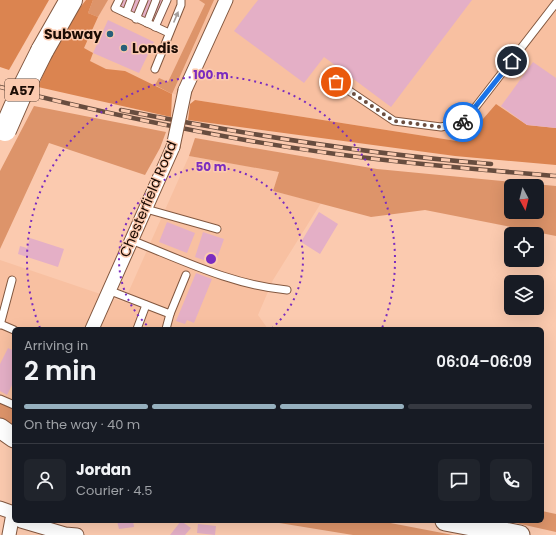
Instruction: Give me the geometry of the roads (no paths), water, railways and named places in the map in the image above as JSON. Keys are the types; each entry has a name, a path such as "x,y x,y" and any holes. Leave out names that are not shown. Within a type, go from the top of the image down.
{"highway":[{"name":"A57","path":"2,136 42,51 70,3"}],"main road":[{"path":"0,428 12,437"},
{"path":"0,445 12,442"},
{"path":"456,523 520,535"}],"street":[{"name":"Chesterfield Road","path":"93,327 173,147 185,90 226,0"},
{"path":"0,508 12,515"},
{"path":"9,535 13,523"},
{"path":"33,523 65,534 77,535"}],"lane":[{"path":"119,0 115,8 169,33"},
{"path":"126,14 131,0"},
{"path":"136,18 144,0"},
{"path":"147,23 156,0"},
{"path":"155,27 168,0"},
{"path":"155,69 181,5 181,0"},
{"path":"336,82 394,121 441,127 464,122 556,3"},
{"path":"146,209 217,229"},
{"path":"131,240 231,280 263,288 287,290"},
{"path":"167,327 170,314 186,275"},
{"path":"12,280 0,325 12,329"},
{"path":"108,290 170,314"},
{"path":"138,327 146,305"},
{"path":"0,399 12,404"}],"railway":[{"path":"0,87 83,107 209,134 294,148 418,164 556,176"},
{"path":"121,110 213,127 351,149 491,164"}],"place":[{"name":"Subway","path":"110,34"},
{"name":"Londis","path":"124,48"}]}
